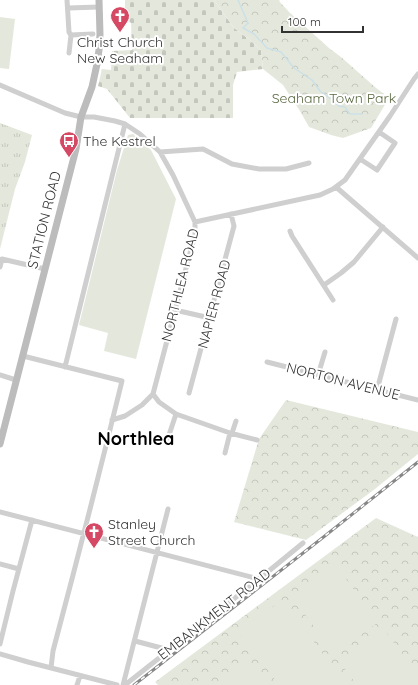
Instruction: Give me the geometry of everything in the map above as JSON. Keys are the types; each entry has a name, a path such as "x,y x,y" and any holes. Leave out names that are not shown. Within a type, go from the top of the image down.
{"main road":[{"name":"STATION ROAD","path":"0,444 76,148 81,116 92,87 99,45 99,3"}],"street":[{"path":"68,0 69,32 71,35 69,53"},
{"path":"68,8 99,3"},
{"path":"71,35 93,34"},
{"path":"195,222 320,195 336,187 345,180 360,160 418,74"},
{"name":"NORTHLEA ROAD","path":"0,85 65,113 125,124 140,134 160,152 172,175 195,222 195,234 153,394"},
{"path":"65,367 125,124"},
{"path":"360,160 377,170 396,143 379,132"},
{"path":"160,152 203,149 232,164 259,169 286,169 309,163"},
{"path":"336,187 418,258"},
{"name":"NAPIER ROAD","path":"190,393 234,226 231,214"},
{"path":"324,285 354,262 383,227"},
{"path":"290,231 333,300"},
{"path":"0,267 2,259 45,269"},
{"path":"175,310 210,318"},
{"path":"377,390 396,319"},
{"path":"318,375 325,352"},
{"path":"23,356 122,381 54,647 51,668"},
{"name":"NORTON AVENUE","path":"267,362 418,400"},
{"path":"0,375 16,380"},
{"path":"112,420 125,416 142,405 153,394 159,402 176,414 231,433 257,440"},
{"path":"168,438 176,414"},
{"path":"225,453 236,421"},
{"path":"124,685 168,509"},
{"path":"0,512 259,579"},
{"path":"0,644 32,520"},
{"name":"EMBANKMENT ROAD","path":"124,685 303,543"},
{"path":"0,564 19,569"},
{"path":"135,642 169,650"},
{"path":"0,654 117,685"},
{"path":"77,685 80,676"}],"green space":[{"name":"Christ Church New Seaham","path":"125,0 214,0 234,28 261,50 263,69 237,72 233,85 233,118 130,118 107,89 98,86 102,69 111,70 112,51 132,50 131,23 125,19"},
{"name":"Seaham Town Park","path":"214,0 280,0 279,1 290,13 389,98 371,128 343,138 309,127 283,85 263,69 261,50 234,28"},
{"path":"0,17 15,19 9,69 0,68"},
{"path":"0,123 32,135 25,162 15,189 0,249"},
{"path":"133,134 151,150 176,199 136,359 104,351 108,333 79,325 117,170 128,135"},
{"path":"286,400 418,432 418,454 375,489 306,540 234,522 259,439"},
{"path":"376,518 418,537 418,685 158,685 155,682"},
{"path":"335,564 378,622 335,654 292,597"},
{"path":"282,600 329,662 297,685 279,685 239,632"},
{"path":"383,628 418,676 418,685 357,685 339,661"},
{"path":"330,663 346,685 299,685"},
{"path":"249,664 263,685 219,685"}],"waterway":[{"path":"238,0 248,23 243,28 254,34 267,48 281,52 294,68 312,80 320,91 339,106 345,107 350,114 362,114"}],"railway":[{"path":"134,685 418,462"}],"place":[{"name":"Christ Church New Seaham","path":"120,33"},
{"name":"The Kestrel","path":"69,158"},
{"name":"Stanley Street Church","path":"94,549"}],"district":[{"name":"Northlea","path":"136,438"}]}
